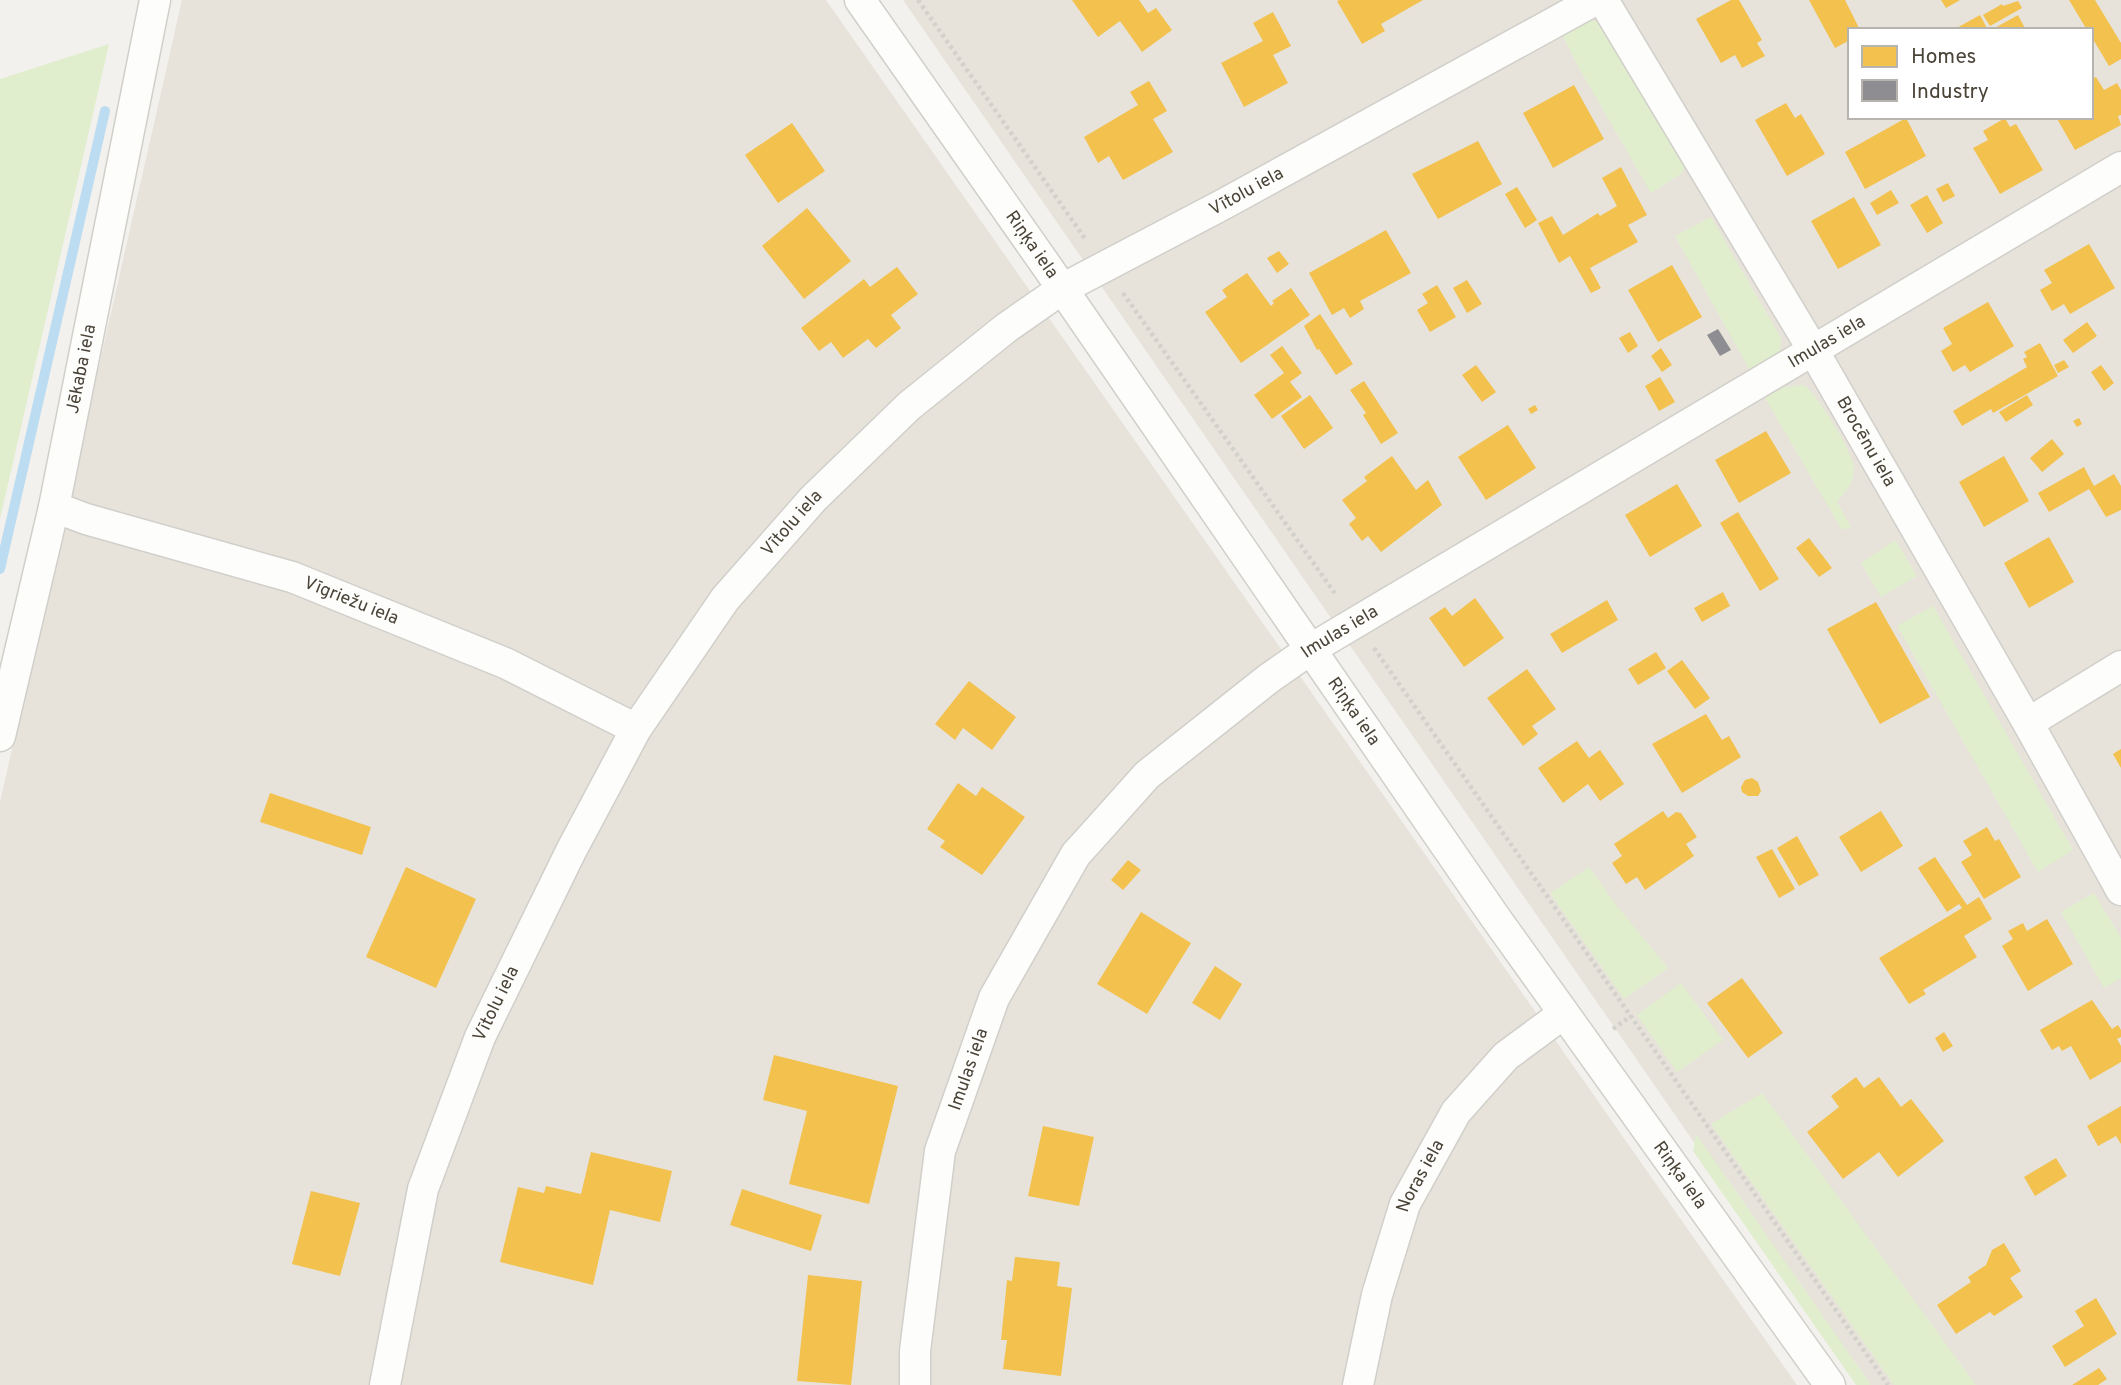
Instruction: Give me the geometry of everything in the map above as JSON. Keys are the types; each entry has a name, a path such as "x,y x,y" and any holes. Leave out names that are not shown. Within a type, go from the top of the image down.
{"street":[{"name":"Jēkaba iela","path":"0,736 54,507 155,0"},
{"name":"Riņķa iela","path":"860,0 1563,1014 1830,1385"},
{"name":"Vītolu iela","path":"385,1385 423,1189 480,1037 571,851 636,729 725,599 813,499 909,406 1006,328 1062,289 1222,205 1595,0"},
{"name":"Brocēnu iela","path":"1603,0 1813,349 2121,890"},
{"name":"Imulas iela","path":"915,1385 915,1351 940,1151 995,998 1076,854 1147,775 1268,679 1311,649 2121,167"},
{"name":"Vīgriežu iela","path":"54,507 86,519 292,577 505,663 636,729"},
{"path":"2028,723 2121,666"},
{"name":"Noras iela","path":"1358,1385 1377,1295 1405,1204 1456,1112 1506,1056 1563,1014"}],"path":[{"path":"918,0 1357,623 1888,1385"}],"shaded area":[{"path":"182,0 826,0 1797,1385 0,1385 0,802"},
{"path":"903,0 2121,0 2121,1385 1862,1385"}],"green space":[{"path":"1590,20 1604,24 1685,166 1682,173 1651,193 1563,36"},
{"path":"109,44 0,519 0,79"},
{"path":"1711,217 1781,338 1780,353 1753,376 1675,236"},
{"path":"1804,385 1834,424 1852,461 1853,479 1837,502 1851,527 1842,530 1765,398 1784,387"},
{"path":"1895,540 1917,576 1881,597 1861,563"},
{"path":"1933,606 2073,850 2038,872 1897,626"},
{"path":"1589,867 1668,968 1624,999 1550,893"},
{"path":"2094,893 2121,938 2121,978 2104,988 2061,912"},
{"path":"1681,983 1723,1040 1677,1072 1637,1015"},
{"path":"1762,1093 1976,1385 1894,1385 1711,1124"},
{"path":"1696,1134 1871,1385 1856,1385 1693,1151"}],"building: Homes":[{"path":"1072,0 1139,0 1148,13 1156,8 1172,30 1142,52 1120,21 1098,37"},
{"path":"1423,0 1381,24 1385,31 1362,44 1337,1"},
{"path":"1731,0 1739,0 1762,40 1757,43 1765,56 1742,68 1735,55 1721,63 1696,19"},
{"path":"1809,0 1845,0 1859,28 1848,28 1848,41 1835,48"},
{"path":"1941,0 1960,0 1946,8"},
{"path":"2069,0 2095,0 2121,43 2121,59 2109,66 2093,39 2093,28 2086,28"},
{"path":"2018,1 2022,8 1990,26 1983,15 2002,4 2003,6"},
{"path":"1273,12 1291,46 1273,55 1288,83 1244,107 1221,63 1263,41 1253,23"},
{"path":"1980,15 1987,28 1957,28"},
{"path":"2018,15 2025,28 1995,28"},
{"path":"2096,77 2104,90 2117,83 2121,90 2121,115 2118,116 2121,125 2075,150 2057,119 2093,119 2093,78"},
{"path":"1149,81 1167,111 1153,119 1173,152 1123,180 1109,156 1098,163 1084,137 1138,105 1130,92"},
{"path":"1574,85 1604,139 1553,168 1523,113"},
{"path":"1786,103 1795,118 1801,114 1825,154 1787,176 1755,120"},
{"path":"1907,119 1926,156 1865,189 1845,152"},
{"path":"2003,119 2010,127 2016,124 2043,170 2000,194 1973,148 1988,140 1983,131"},
{"path":"792,123 825,171 778,203 745,155"},
{"path":"1478,141 1502,184 1438,219 1412,174"},
{"path":"1621,167 1647,215 1628,225 1638,242 1590,268 1601,288 1591,293 1570,256 1559,263 1538,223 1552,216 1563,235 1598,213 1600,216 1617,206 1602,178"},
{"path":"1948,183 1955,196 1943,202 1936,189"},
{"path":"1517,187 1537,220 1525,228 1505,194"},
{"path":"1891,190 1899,203 1877,215 1870,203"},
{"path":"1927,195 1943,223 1927,233 1910,205"},
{"path":"1854,197 1881,245 1838,269 1811,221"},
{"path":"807,208 851,261 804,299 762,246"},
{"path":"1386,230 1411,273 1360,301 1364,309 1350,318 1344,308 1332,315 1309,273"},
{"path":"2089,244 2115,288 2070,314 2064,304 2052,311 2040,290 2052,283 2044,270"},
{"path":"1279,251 1289,264 1277,273 1267,258"},
{"path":"1672,265 1702,317 1658,342 1628,290"},
{"path":"897,267 918,294 891,315 901,328 876,348 868,339 843,358 831,342 819,351 801,328 864,279 870,287"},
{"path":"1247,273 1271,306 1274,303 1272,301 1291,288 1310,315 1241,363 1205,312 1227,297 1222,290"},
{"path":"1467,280 1482,304 1467,313 1453,288"},
{"path":"1437,285 1456,317 1430,332 1417,310 1428,303 1422,294"},
{"path":"1988,302 2014,346 1970,372 1965,365 1953,372 1941,351 1952,344 1943,328"},
{"path":"1320,314 1353,364 1336,375 1319,349 1317,350 1304,326"},
{"path":"2087,322 2097,336 2073,353 2063,340"},
{"path":"1630,332 1638,346 1628,353 1619,338"},
{"path":"2040,343 2058,376 1993,413 1991,409 1962,426 1953,411 2027,367 2023,359 2027,357 2024,352"},
{"path":"1282,346 1302,373 1290,382 1302,397 1272,419 1254,395 1284,373 1270,355"},
{"path":"1661,348 1672,365 1662,372 1651,356"},
{"path":"2064,360 2069,367 2058,373 2054,365"},
{"path":"1476,365 1496,392 1482,402 1462,375"},
{"path":"2101,365 2114,383 2104,391 2091,372"},
{"path":"1660,377 1675,402 1659,411 1645,386"},
{"path":"1364,381 1398,433 1381,444 1363,415 1366,413 1350,390"},
{"path":"1310,395 1333,428 1304,449 1281,416"},
{"path":"2027,395 2033,405 2006,422 1999,412"},
{"path":"1535,405 1538,410 1531,414 1528,409"},
{"path":"2079,418 2082,424 2077,427 2073,421"},
{"path":"1508,425 1536,468 1486,500 1458,457"},
{"path":"1766,431 1791,473 1739,503 1715,460"},
{"path":"2052,439 2064,454 2042,472 2030,458"},
{"path":"1392,456 1416,490 1428,480 1442,505 1381,552 1368,536 1362,541 1349,524 1356,518 1342,500 1367,481 1364,477"},
{"path":"2004,456 2029,501 1984,527 1959,482"},
{"path":"2084,467 2094,486 2114,474 2121,486 2121,510 2106,517 2089,489 2049,512 2038,493"},
{"path":"1677,484 1702,526 1650,557 1625,515"},
{"path":"1738,512 1779,579 1760,591 1720,523"},
{"path":"2049,537 2074,582 2029,608 2004,563"},
{"path":"1809,538 1832,568 1819,577 1796,548"},
{"path":"1723,592 1730,606 1702,622 1694,608"},
{"path":"1475,598 1504,638 1464,667 1429,618 1445,607 1452,616"},
{"path":"1607,600 1618,620 1562,653 1550,634"},
{"path":"1876,602 1930,697 1880,724 1827,629"},
{"path":"1656,652 1666,668 1638,685 1628,669"},
{"path":"1682,660 1710,698 1695,709 1667,671"},
{"path":"1527,669 1556,709 1532,726 1538,734 1523,746 1487,698"},
{"path":"969,681 1016,717 992,750 963,728 955,740 935,724"},
{"path":"1706,714 1722,740 1729,736 1741,757 1682,793 1652,744"},
{"path":"1577,741 1589,758 1600,750 1624,784 1600,801 1588,784 1563,803 1538,768"},
{"path":"2121,749 2121,768 2113,754"},
{"path":"1752,778 1758,782 1761,791 1758,796 1748,796 1742,792 1741,787 1745,780"},
{"path":"958,783 976,796 982,787 1025,817 982,875 940,847 945,841 927,829"},
{"path":"270,793 371,827 362,855 260,822"},
{"path":"1663,811 1668,818 1676,812 1681,813 1697,837 1686,844 1694,856 1645,890 1637,877 1626,884 1612,863 1622,856 1614,844"},
{"path":"1881,811 1903,846 1861,872 1839,837"},
{"path":"1987,827 1995,841 1999,839 2021,877 1984,899 1961,862 1972,855 1963,841"},
{"path":"1797,836 1819,875 1799,886 1777,848"},
{"path":"1772,849 1795,889 1779,898 1756,857"},
{"path":"1935,857 1967,905 1979,897 1992,919 1964,936 1977,957 1923,990 1926,994 1909,1004 1879,958 1962,908 1959,904 1947,912 1918,868"},
{"path":"1128,860 1141,870 1123,890 1111,880"},
{"path":"406,867 476,899 436,988 366,957"},
{"path":"1141,912 1191,943 1147,1014 1097,984"},
{"path":"2047,919 2073,964 2028,991 2002,946 2013,939 2008,931 2023,923 2027,931"},
{"path":"1215,966 1242,984 1220,1020 1192,1003"},
{"path":"1742,978 1783,1033 1748,1058 1707,1003"},
{"path":"2092,1000 2112,1029 2118,1025 2121,1030 2121,1037 2117,1039 2121,1046 2121,1062 2090,1080 2071,1046 2062,1051 2059,1046 2052,1050 2040,1030"},
{"path":"1944,1032 1953,1046 1943,1052 1935,1038"},
{"path":"774,1055 898,1086 869,1204 789,1184 807,1111 763,1100"},
{"path":"1856,1077 1864,1088 1879,1077 1901,1107 1911,1099 1944,1141 1898,1177 1879,1152 1843,1179 1807,1132 1839,1107 1831,1096"},
{"path":"2121,1106 2121,1144 2116,1136 2098,1146 2087,1126"},
{"path":"1043,1126 1094,1137 1079,1206 1028,1196"},
{"path":"591,1152 672,1171 660,1222 610,1210 593,1285 500,1262 518,1187 544,1193 546,1186 581,1194"},
{"path":"2056,1158 2067,1176 2035,1196 2024,1177"},
{"path":"742,1189 822,1215 811,1251 730,1225"},
{"path":"311,1191 360,1203 340,1276 292,1264"},
{"path":"2004,1243 2021,1271 2010,1278 2023,1297 1994,1316 1990,1312 1956,1334 1937,1305 1971,1282 1968,1277 1986,1265 1992,1250"},
{"path":"1015,1257 1060,1262 1057,1286 1072,1288 1061,1376 1003,1369 1007,1340 1001,1340 1007,1280 1012,1281"},
{"path":"808,1275 862,1281 851,1385 797,1381"},
{"path":"2096,1298 2117,1334 2065,1367 2052,1346 2084,1326 2075,1311"},
{"path":"2099,1368 2107,1379 2098,1385 2072,1385"}],"building: Industry":[{"path":"1718,329 1731,350 1720,356 1707,335"}],"waterway":[{"path":"0,569 105,111"}]}
